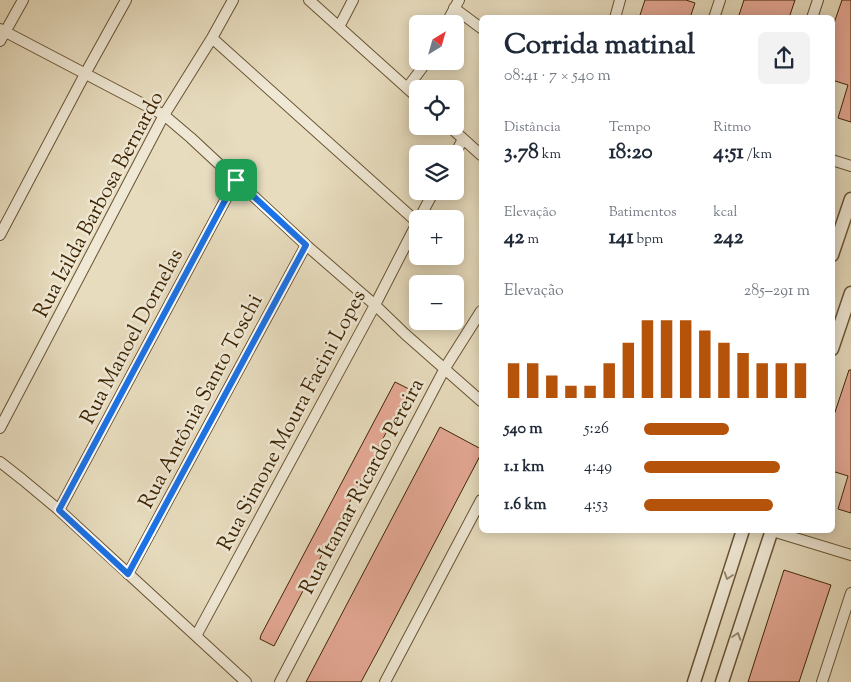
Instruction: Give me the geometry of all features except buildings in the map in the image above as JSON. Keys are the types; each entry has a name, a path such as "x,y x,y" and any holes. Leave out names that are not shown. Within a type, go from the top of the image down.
{"street":[{"path":"23,0 2,34 164,115 479,399"},
{"path":"0,235 126,0"},
{"name":"Rua Izilda Barbosa Bernardo","path":"0,428 164,115 212,38 233,0"},
{"path":"309,0 407,88 420,70"},
{"path":"339,28 353,0"},
{"path":"616,15 620,0"},
{"path":"715,15 720,0"},
{"path":"813,15 818,0"},
{"path":"456,4 479,26"},
{"path":"212,38 409,213"},
{"path":"459,135 479,153"},
{"path":"460,145 463,139"},
{"path":"835,161 851,166"},
{"name":"Rua Manoel Dornelas","path":"59,510 236,180"},
{"path":"835,246 851,199"},
{"name":"Rua Simone Moura Facini Lopes","path":"196,636 409,239"},
{"name":"Rua Antônia Santo Toschi","path":"128,574 306,245"},
{"path":"835,340 851,293"},
{"name":"Rua Itamar Ricardo Pereira","path":"280,682 445,368 479,314"},
{"path":"0,462 59,510 246,682"},
{"path":"385,682 479,504"},
{"path":"694,682 742,533"},
{"path":"722,682 770,533"},
{"path":"781,533 851,554"},
{"path":"822,682 851,593"}],"route":[{"path":"236,180 306,245 128,574 59,510 236,180"}]}
